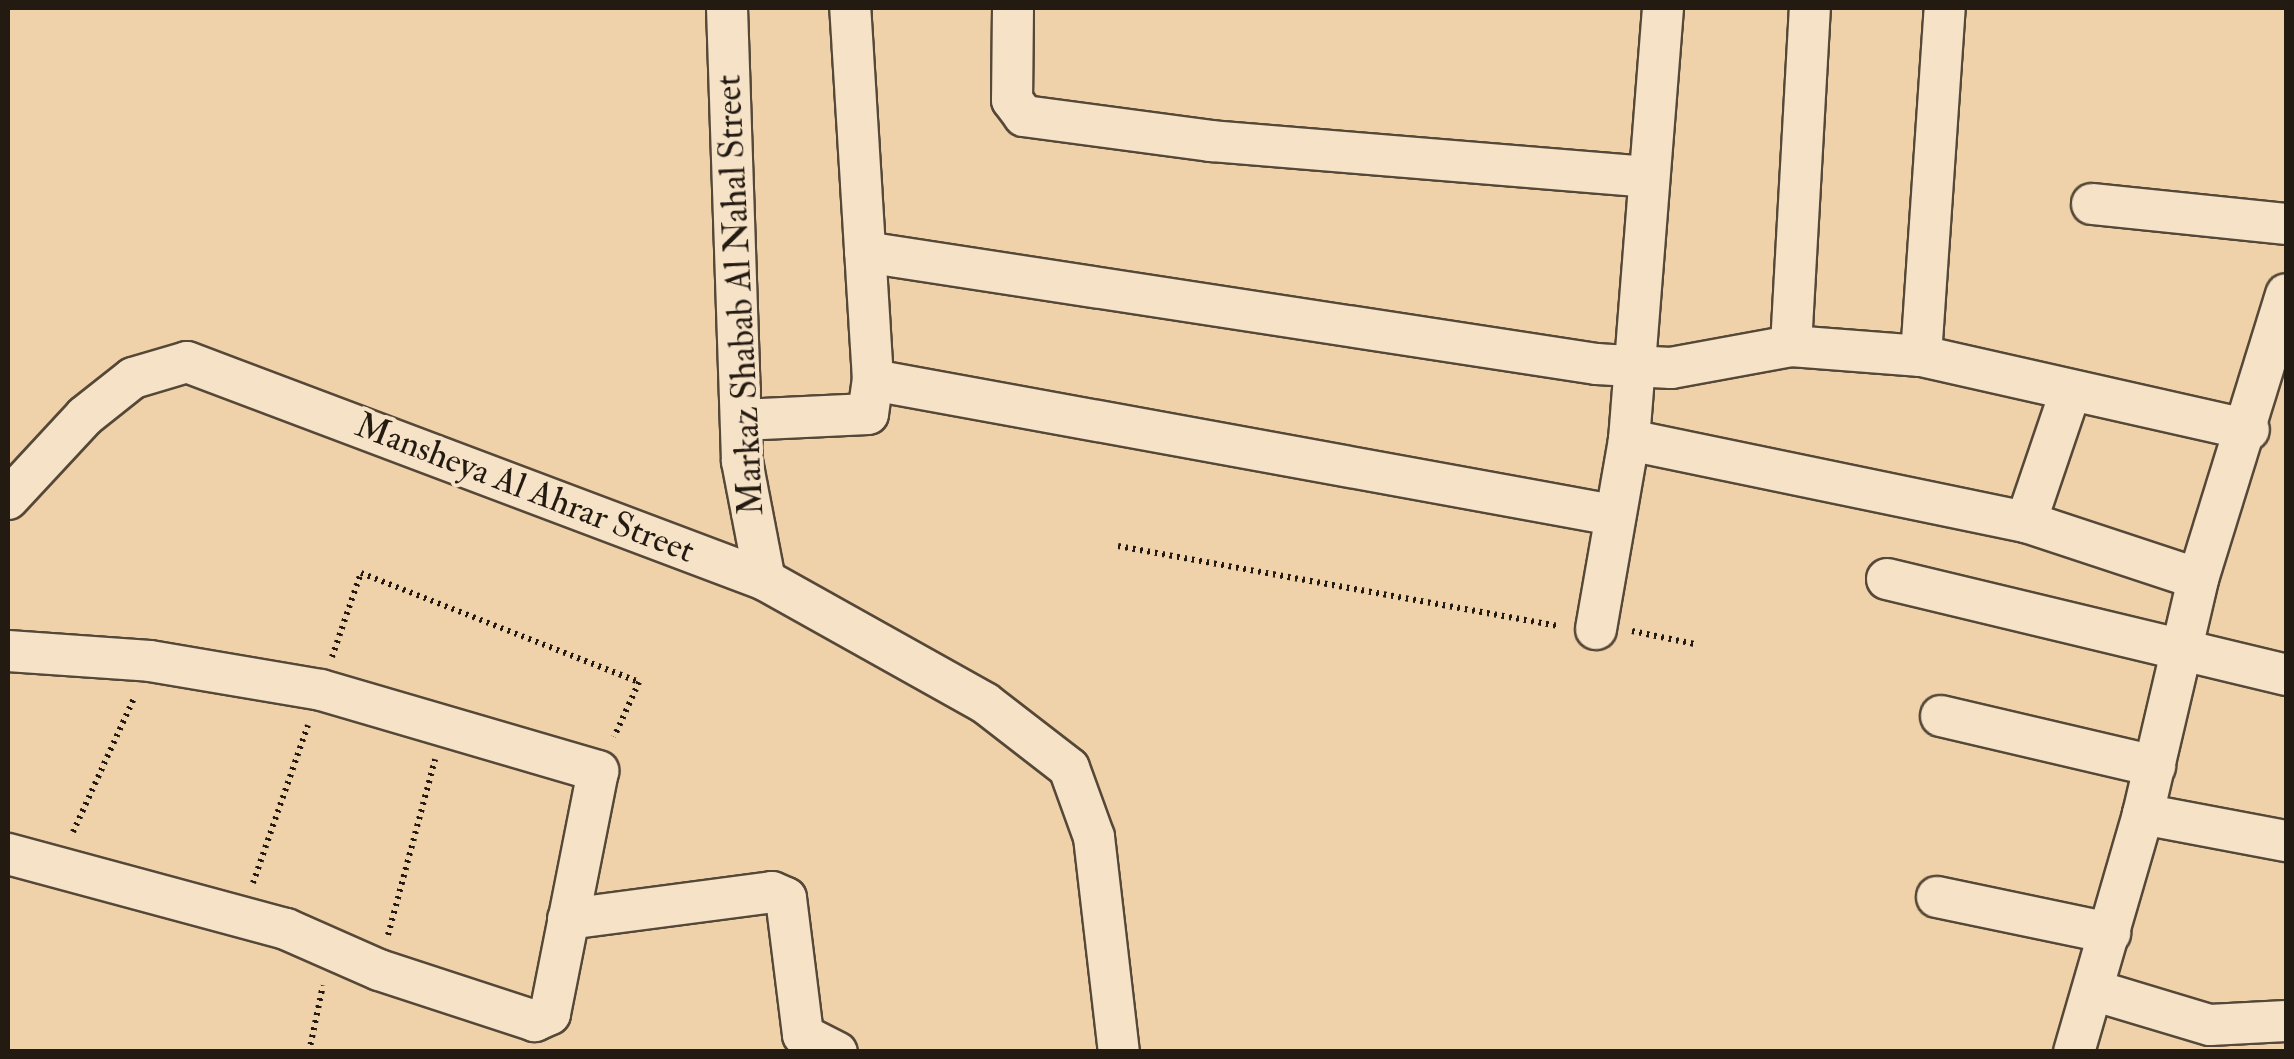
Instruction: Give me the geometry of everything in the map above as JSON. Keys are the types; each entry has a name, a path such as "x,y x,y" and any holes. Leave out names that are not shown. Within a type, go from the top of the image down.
{"street":[{"name":"Markaz Shabab Al Nahal Street","path":"726,8 746,501 765,580"},
{"path":"741,420 868,414 873,380 850,8"},
{"path":"1014,8 1012,100 1024,116 1211,141 1649,176"},
{"path":"1596,629 1629,440 1630,367 1663,8"},
{"path":"1791,346 1810,8"},
{"path":"1921,356 1945,8"},
{"path":"2092,204 2286,224"},
{"path":"865,252 1630,367 1671,368 1791,346 1921,356 2070,393 2249,430"},
{"path":"2074,1052 2143,814 2198,579 2249,430 2286,294"},
{"name":"Mansheya Al Ahrar Street","path":"8,500 85,416 133,378 186,362 765,580 913,659 1054,751 1081,788 1119,1052"},
{"path":"873,380 1613,515"},
{"path":"2026,522 2070,393"},
{"path":"1629,440 2026,522 2198,579"},
{"path":"1886,580 2180,655 2286,675"},
{"path":"8,651 150,661 321,690 598,771 544,1019 378,970 242,918 8,854"},
{"path":"1940,716 2155,766"},
{"path":"2143,814 2286,840"},
{"path":"568,919 772,892 786,898 803,1035 837,1052"},
{"path":"1937,898 2110,933"},
{"path":"2093,990 2209,1038 2286,1022"}],"path":[{"path":"1118,546 1695,644"},
{"path":"242,918 361,574 639,682 598,771"},
{"path":"56,870 150,661"},
{"path":"378,970 443,726"},
{"path":"309,1052 331,950"}]}
